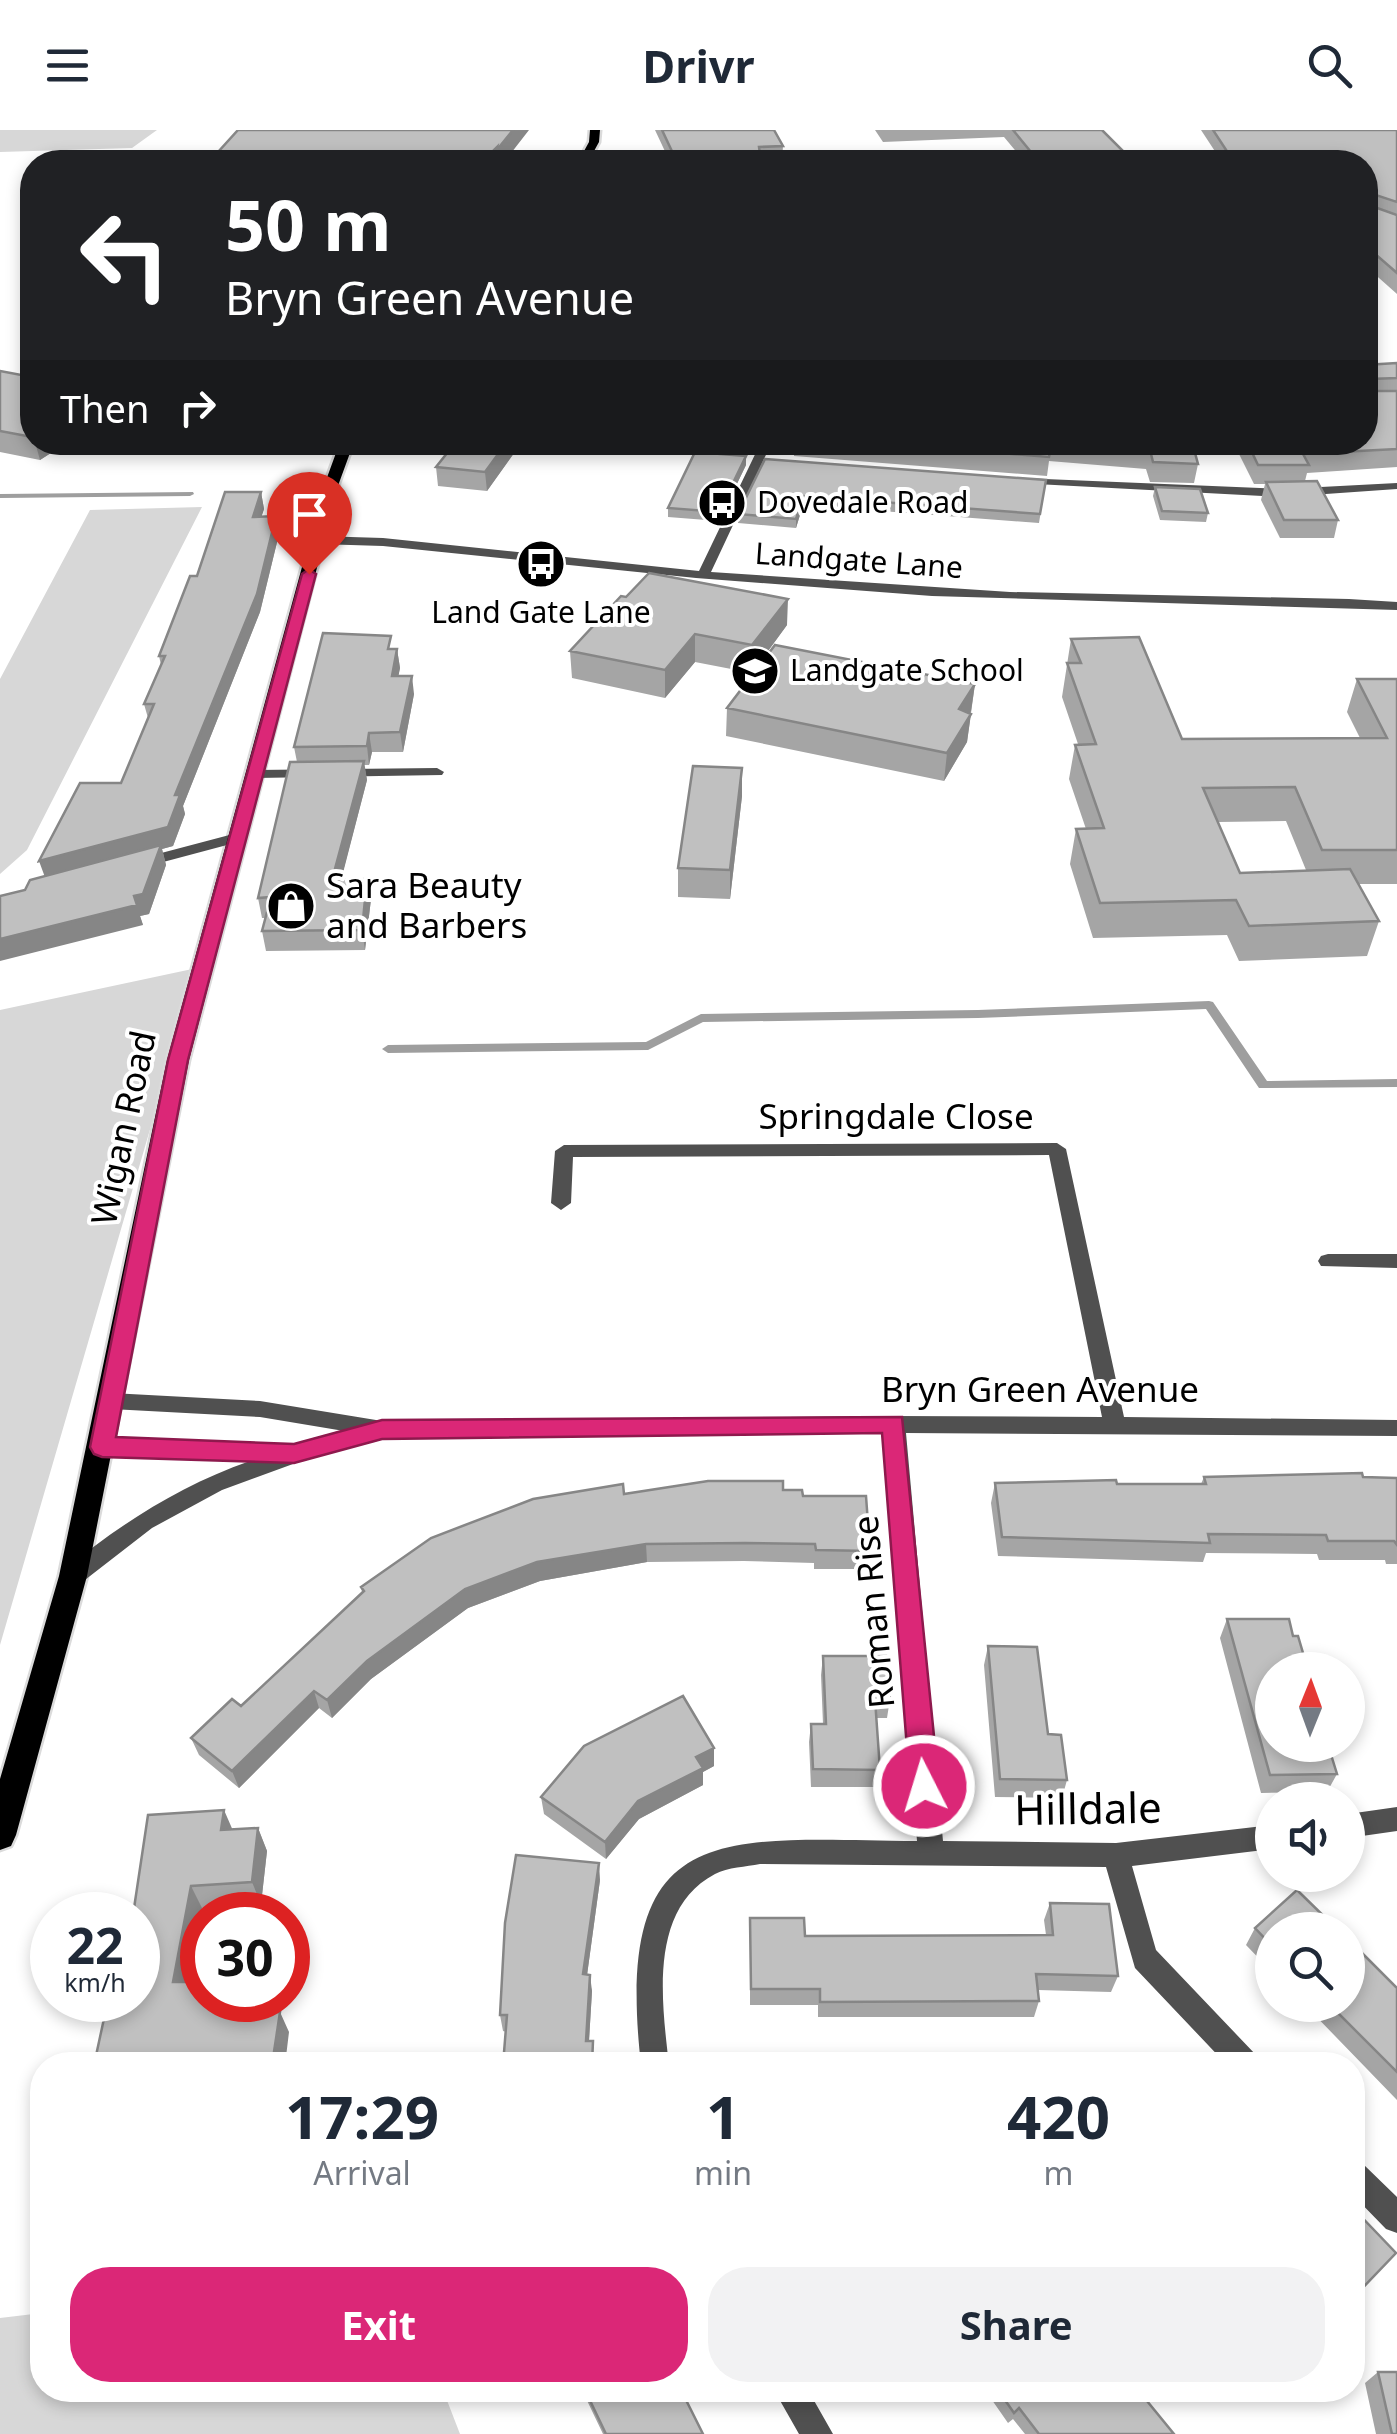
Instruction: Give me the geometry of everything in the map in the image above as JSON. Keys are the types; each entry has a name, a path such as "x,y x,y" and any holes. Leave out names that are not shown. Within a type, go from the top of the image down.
{"main road":[{"name":"Wigan Road","path":"0,1835 73,1576 178,1060 342,455"}],"street":[{"path":"704,574 762,455"},
{"path":"760,460 779,462"},
{"path":"1012,480 1283,493 1397,486"},
{"name":"Landgate Lane","path":"318,540 383,542 837,587 1014,596 1316,600 1397,606"},
{"path":"256,774 437,772"},
{"path":"123,868 236,838"},
{"name":"Springdale Close","path":"561,1203 564,1151 1057,1149 1115,1426"},
{"path":"1328,1261 1397,1261"},
{"name":"Bryn Green Avenue","path":"111,1401 260,1409 382,1429 894,1424 1397,1428"},
{"name":"Roman Rise","path":"894,1424 931,1853"},
{"name":"Bryn Green Avenue","path":"73,1576 128,1530 176,1499 294,1454 382,1429"},
{"name":"Bryn Green Avenue","path":"102,1447 294,1454"},
{"path":"1365,1824 1397,1820"},
{"name":"Hilldale","path":"655,2052 652,1950 669,1900 685,1880 706,1865 760,1852 1116,1856 1255,1839"},
{"path":"1116,1856 1145,1958 1234,2052"},
{"path":"1365,2186 1397,2218"},
{"path":"797,2402 817,2434"}],"shaded area":[{"path":"0,130 157,130 132,148 0,152"},
{"path":"202,507 27,850 0,874 0,679 90,510"},
{"path":"197,968 0,1645 0,1010"},
{"path":"30,2314 30,2402 448,2402 460,2434 0,2434 0,2318"}],"building":[{"path":"238,130 513,130 497,150 497,147 220,150"},
{"path":"662,130 774,130 783,146 759,147 759,150 671,150"},
{"path":"1013,130 1102,130 1122,150 1029,150"},
{"path":"1213,130 1397,130 1397,202 1378,196 1378,150 1226,150"},
{"path":"1378,208 1397,215 1397,273 1378,256"},
{"path":"1397,363 1397,378 1378,379 1378,364"},
{"path":"0,371 20,375 20,435 0,431"},
{"path":"1378,391 1397,391 1397,449 1378,450"},
{"path":"446,455 497,455 485,472 436,467"},
{"path":"694,455 746,456 719,512 668,508"},
{"path":"1151,455 1196,455 1198,464 1153,462"},
{"path":"1253,455 1304,455 1309,465 1258,465"},
{"path":"765,459 1046,480 1040,514 803,496 796,519 738,514"},
{"path":"1317,481 1338,520 1284,520 1266,482"},
{"path":"1155,487 1200,489 1208,513 1162,511"},
{"path":"225,492 261,492 253,517 276,516 257,594 175,795 180,795 168,827 39,861 80,783 121,783 154,704 144,704 165,656 159,656 190,576 197,576"},
{"path":"649,573 788,599 752,645 695,634 665,670 570,651 621,596 626,597"},
{"path":"323,633 391,636 388,649 397,649 392,676 412,676 400,732 369,733 367,746 294,747"},
{"path":"1139,637 1182,739 1387,738 1357,679 1397,679 1397,850 1322,850 1295,787 1203,788 1240,873 1350,869 1379,921 1249,926 1236,900 1100,903 1076,829 1104,828 1075,745 1096,744 1067,663 1081,663 1071,639"},
{"path":"775,645 975,684 959,709 971,714 947,753 727,708"},
{"path":"364,761 332,880 367,879 362,930 262,931 271,897 258,898 290,762"},
{"path":"693,766 742,768 730,870 678,868"},
{"path":"161,845 143,894 134,896 137,905 0,939 0,896 25,890 30,880"},
{"path":"1362,1473 1363,1477 1397,1478 1397,1545 1394,1541 1328,1541 1326,1535 1208,1534 1210,1543 1002,1537 995,1483 1116,1480 1117,1484 1206,1484 1204,1477"},
{"path":"708,1481 783,1481 783,1490 802,1490 803,1496 866,1496 870,1551 816,1550 815,1544 646,1544 537,1562 465,1589 367,1661 327,1700 314,1691 232,1771 191,1738 232,1699 241,1706 364,1591 361,1587 431,1538 533,1499 623,1484 624,1494"},
{"path":"1227,1619 1289,1619 1303,1652 1255,1652 1255,1721"},
{"path":"988,1646 1037,1647 1048,1734 1061,1735 1067,1780 1000,1779"},
{"path":"823,1656 886,1656 890,1699 875,1699 880,1770 813,1769 811,1724 826,1724"},
{"path":"683,1696 714,1748 696,1757 703,1768 638,1801 605,1842 541,1797 584,1746"},
{"path":"1266,1762 1333,1762 1337,1774 1270,1775"},
{"path":"224,1810 221,1830 258,1828 252,1882 191,1886 190,1892 180,1892 180,1945 173,1982 180,1982 180,2022 278,2022 274,2052 97,2052 103,2022 160,2022 160,1892 136,1892 148,1815"},
{"path":"516,1855 599,1863 583,1974 590,1975 586,2041 593,2041 593,2052 504,2052 507,2015 500,2015 505,1923"},
{"path":"1299,1892 1320,1912 1273,1912"},
{"path":"1050,1903 1109,1904 1118,1976 1036,1974 1039,2001 820,2002 820,1989 751,1989 750,1918 804,1918 805,1936 1053,1935"},
{"path":"1365,1956 1397,1988 1397,2072 1347,2022 1365,2022"},
{"path":"1365,2221 1396,2253 1365,2285"},
{"path":"1378,2372 1397,2372 1397,2434 1392,2434"},
{"path":"591,2402 687,2402 703,2434 606,2434"},
{"path":"1006,2402 1148,2402 1174,2434 1039,2434 1019,2408 1014,2413"}],"waterway":[{"path":"279,491 312,490"},
{"path":"0,496 190,494"},
{"path":"388,1049 648,1046 701,1018 978,1014 1209,1005 1263,1085 1397,1083"}],"place":[{"name":"Dovedale Road","path":"722,503"},
{"name":"Land Gate Lane","path":"541,564"},
{"name":"Landgate School","path":"755,671"},
{"name":"Sara Beauty and Barbers","path":"291,906"}],"route":[{"path":"309,574 178,1060 102,1447 294,1454 382,1429 894,1424 924,1786"}]}
